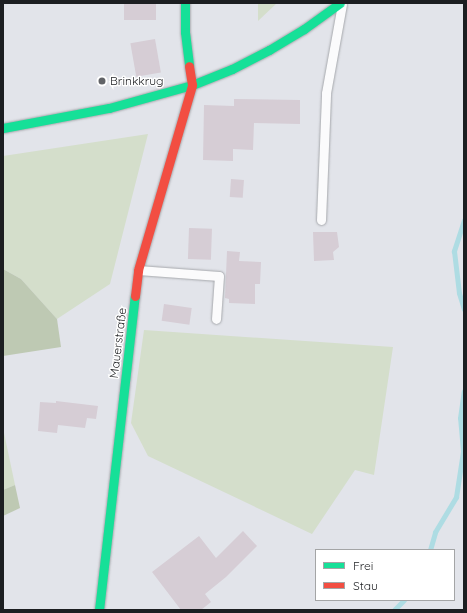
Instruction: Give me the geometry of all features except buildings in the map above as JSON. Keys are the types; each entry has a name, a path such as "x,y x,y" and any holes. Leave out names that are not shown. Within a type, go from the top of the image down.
{"street":[{"path":"185,3 185,32 192,86"},
{"path":"3,128 109,108 192,86 232,69 269,50 304,29 341,3"},
{"name":"Mauerstraße","path":"99,610 138,270 192,86"}],"lane":[{"path":"321,220 326,93 341,3"},
{"path":"138,270 219,276 216,319"}],"green space":[{"path":"258,3 277,3 258,21"},
{"path":"148,134 110,284 57,319 21,279 3,269 3,156"},
{"path":"3,269 21,279 57,319 61,347 3,356"},
{"path":"144,330 393,347 374,475 355,470 312,534 148,456 131,423"},
{"path":"3,428 15,485 3,490"},
{"path":"15,485 20,508 3,516 3,490"}],"waterway":[{"path":"464,220 454,251 459,293 464,309"},
{"path":"430,549 435,532 456,497 463,451 460,418 464,391"},
{"path":"394,610 403,601"}],"traffic: fast":[{"path":"185,3 185,32 189,66"},
{"path":"3,128 109,108 192,85 232,69 269,50 304,29 340,3"},
{"path":"99,610 135,296"}],"traffic: jam":[{"path":"135,296 138,270 192,85 189,66"}],"place":[{"name":"Brinkkrug","path":"102,81"}]}
